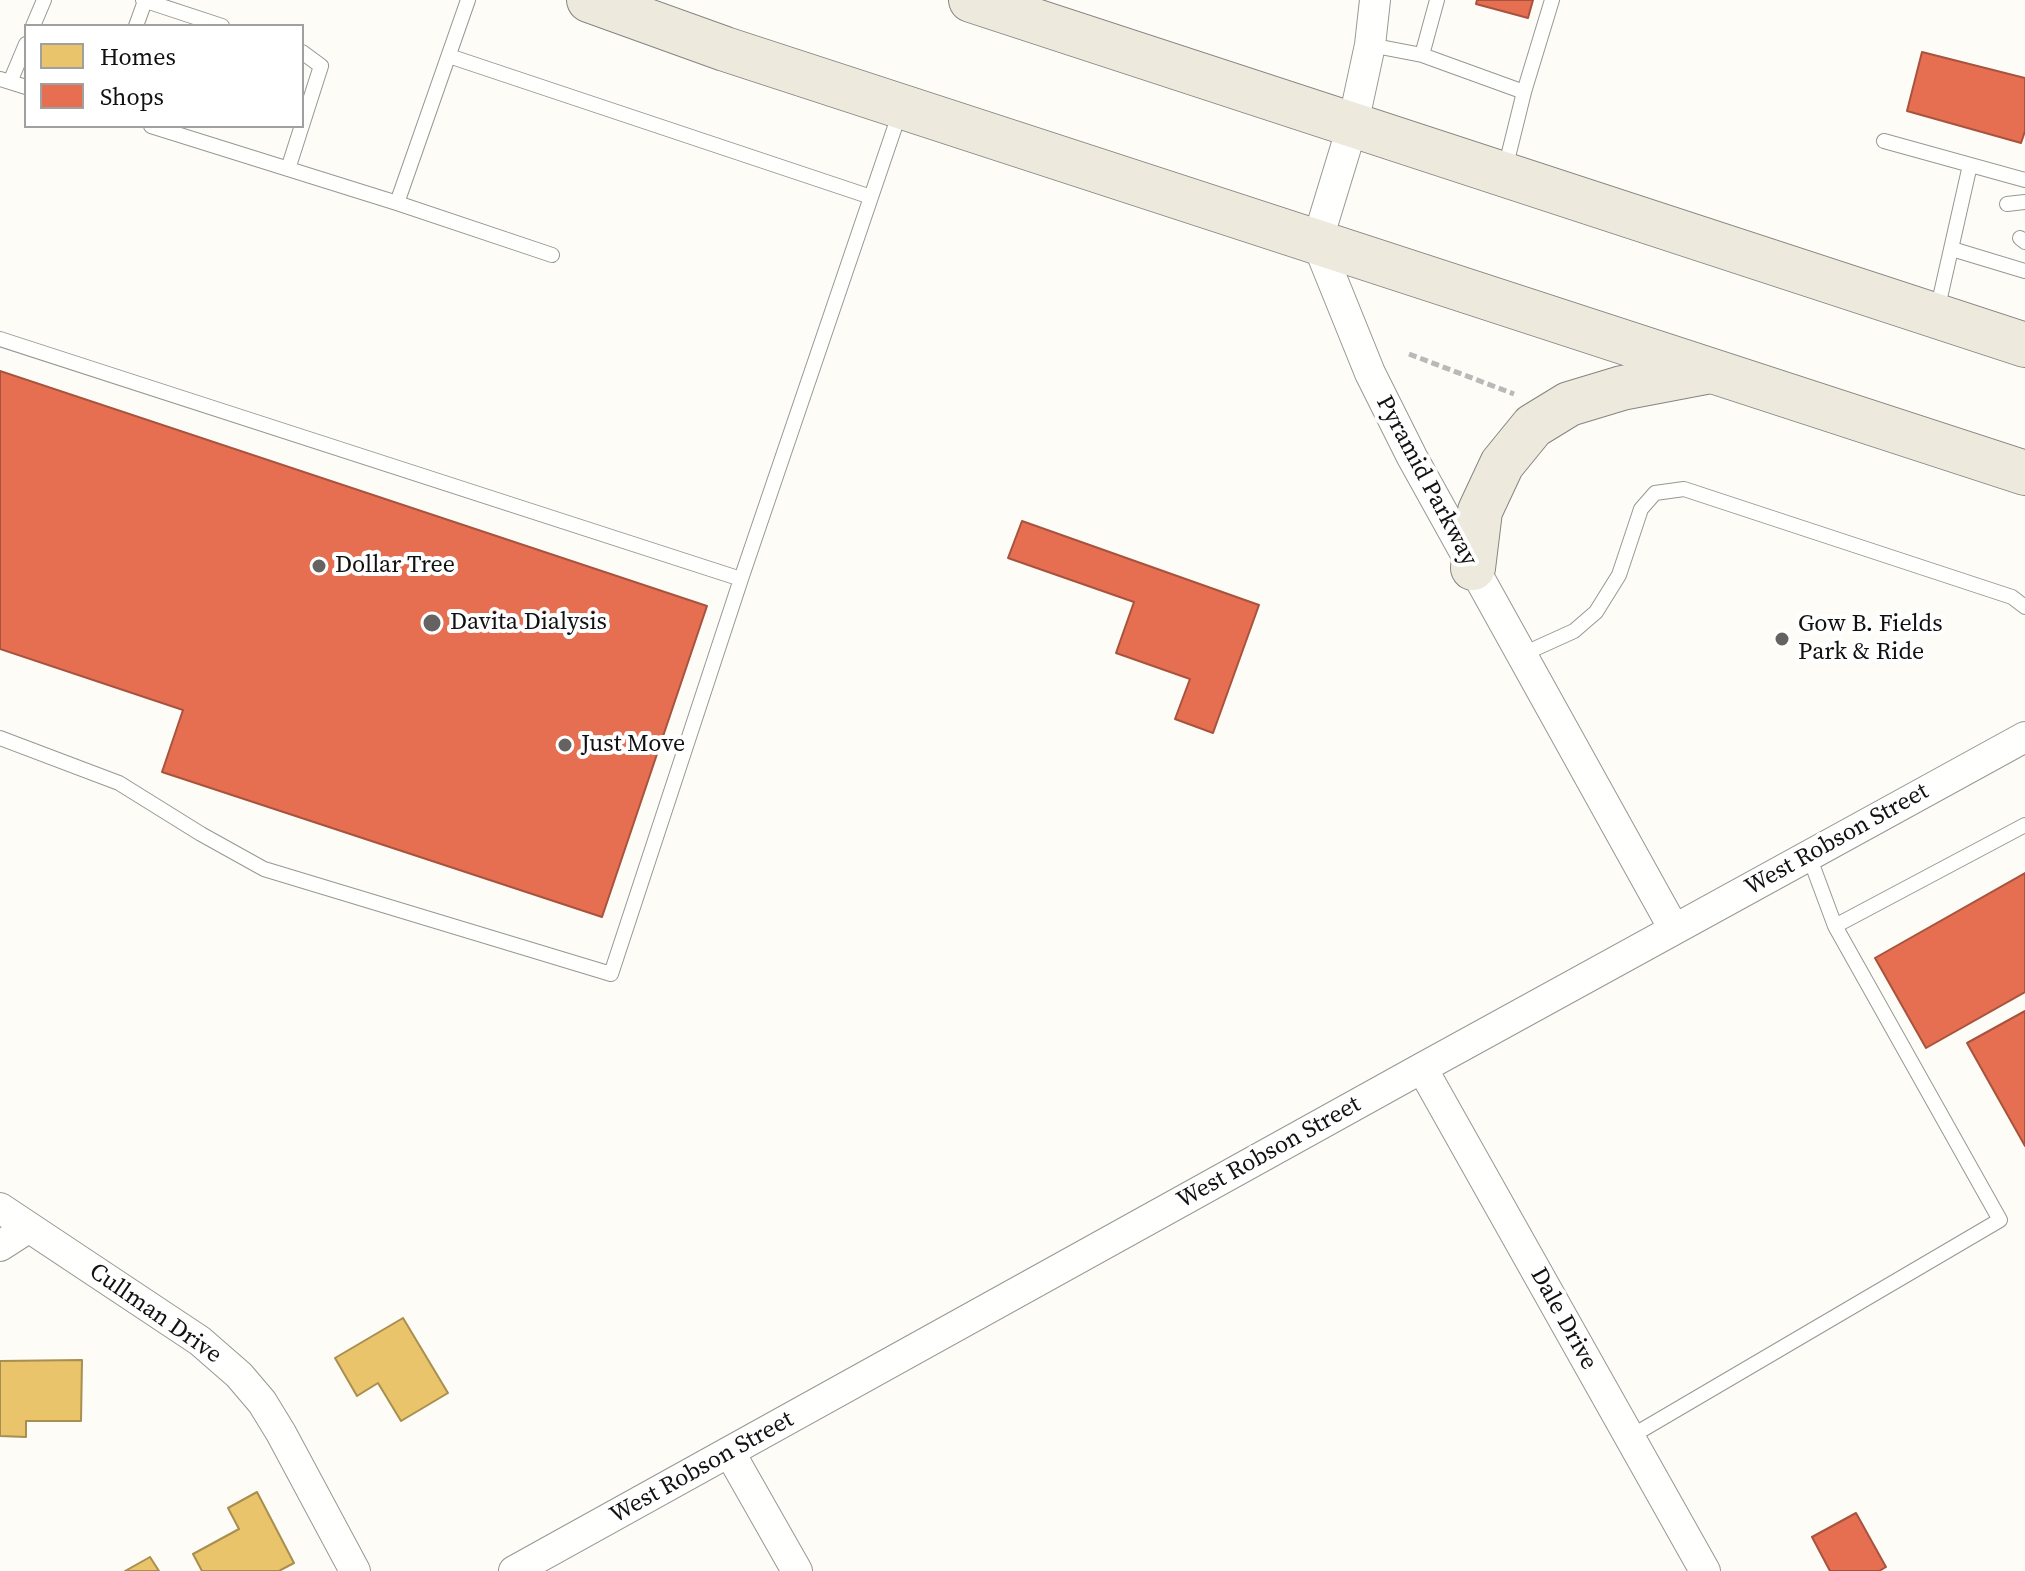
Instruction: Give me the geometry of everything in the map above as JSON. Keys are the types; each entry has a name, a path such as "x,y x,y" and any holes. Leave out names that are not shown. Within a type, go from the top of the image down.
{"main road":[{"path":"589,0 901,107 2025,473"},
{"path":"971,0 2025,345"},
{"path":"1473,568 1480,511 1502,464 1533,426 1569,404 1622,388 1710,372"}],"street":[{"path":"1317,242 1353,124 1370,45 1375,0"},
{"name":"Pyramid Parkway","path":"1317,242 1370,373 1473,568 1674,929"},
{"name":"West Robson Street","path":"514,1571 2025,737"},
{"name":"Dale Drive","path":"1422,1068 1705,1571"},
{"name":"Cullman Drive","path":"0,1208 200,1341 239,1375 262,1402 281,1433 355,1571"},
{"path":"0,1246 28,1228"},
{"path":"730,1453 797,1571"}],"lane":[{"path":"34,24 44,0"},
{"path":"137,24 144,0 216,24"},
{"path":"397,203 468,0"},
{"path":"1422,55 1437,0"},
{"path":"1504,173 1552,0"},
{"path":"1370,45 1422,55 1524,92"},
{"path":"5,81 24,48"},
{"path":"304,53 321,66 304,119"},
{"path":"449,56 871,197"},
{"path":"0,738 119,783 264,869 611,974 901,107"},
{"path":"157,128 552,255"},
{"path":"198,141 202,128"},
{"path":"288,169 301,128"},
{"path":"1884,141 2025,180"},
{"path":"1936,316 1970,165"},
{"path":"2007,204 2025,202"},
{"path":"1952,249 2025,271"},
{"path":"0,339 741,579"},
{"path":"1521,655 1574,631 1596,612 1619,575 1641,509 1655,493 1684,489 2012,597 2025,607"},
{"path":"1835,926 2025,825"},
{"path":"1630,1437 2000,1220 1835,926 1809,856"}],"path":[{"path":"1409,354 1517,395"}],"building: Homes":[{"path":"403,1318 448,1393 401,1421 378,1383 357,1396 335,1358"},
{"path":"82,1360 81,1421 26,1421 26,1437 0,1436 0,1361"},
{"path":"257,1492 294,1563 279,1571 202,1571 193,1554 239,1529 228,1508"},
{"path":"150,1557 159,1571 125,1571"}],"building: Shops":[{"path":"1477,0 1533,0 1528,18 1476,4"},
{"path":"1922,52 2025,78 2025,131 2021,143 1907,111"},
{"path":"0,371 707,606 602,917 162,772 183,710 0,649"},
{"path":"1022,521 1259,605 1213,733 1175,719 1190,679 1116,653 1134,602 1008,558"},
{"path":"2025,873 2025,992 1926,1048 1875,958"},
{"path":"2025,1011 2025,1146 1967,1043"},
{"path":"1856,1513 1886,1567 1879,1571 1830,1571 1812,1537"}],"place":[{"name":"Dollar Tree","path":"319,566"},
{"name":"Davita Dialysis","path":"432,623"},
{"name":"Gow B. Fields Park & Ride","path":"1782,639"},
{"name":"Just Move","path":"565,745"}]}
